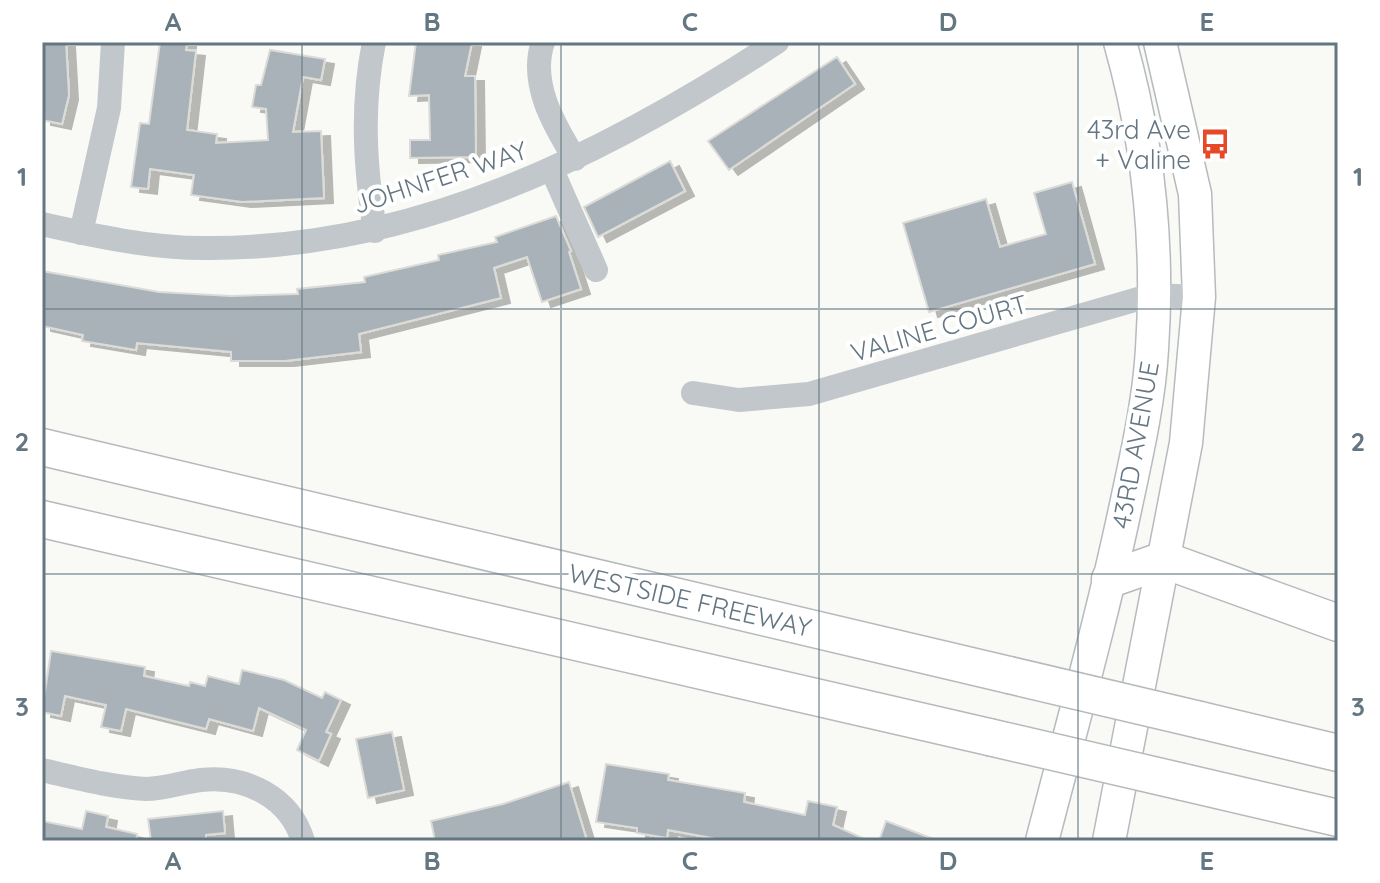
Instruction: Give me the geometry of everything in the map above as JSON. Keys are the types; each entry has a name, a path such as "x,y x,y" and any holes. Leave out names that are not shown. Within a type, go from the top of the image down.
{"highway":[{"name":"WESTSIDE FREEWAY","path":"42,447 1338,753"},
{"path":"42,519 1338,818"},
{"path":"1110,579 1164,560 1338,623"}],"main road":[{"name":"43RD AVENUE","path":"1042,841 1110,579 1146,407 1152,347 1150,205 1143,135 1120,42"},
{"name":"43RD AVENUE","path":"1109,841 1186,443 1199,297 1195,194 1160,42"}],"street":[{"path":"81,233 109,108 113,42"},
{"path":"374,42 363,123 365,167 375,231"},
{"path":"543,42 538,76 554,124 575,159"},
{"name":"JOHNFER WAY","path":"42,224 81,233 201,248 318,242 375,231 470,202 552,170 674,108 777,42"},
{"path":"552,170 596,270"},
{"name":"VALINE COURT","path":"693,393 739,400 809,394 1152,295 1199,297"},
{"path":"42,770 125,787 151,789 219,778 240,782 280,803 303,841"}],"building":[{"path":"42,42 66,42 69,95 62,124 42,120"},
{"path":"160,42 187,42 186,50 196,51 187,130 217,134 216,143 268,140 266,109 252,107 256,85 261,85 270,50 325,59 321,80 303,77 293,132 321,131 324,198 242,202 191,195 194,175 150,169 148,189 131,187 140,123 149,124"},
{"path":"416,42 472,42 465,76 475,76 476,157 410,158 410,140 430,140 429,95 409,96"},
{"path":"837,57 855,84 729,170 708,141"},
{"path":"670,161 685,191 598,237 584,207"},
{"path":"1072,182 1095,264 929,312 903,223 986,199 1000,247 1046,234 1034,193"},
{"path":"556,216 571,251 581,289 542,302 527,257 494,268 501,298 359,334 361,352 285,361 231,361 231,352 137,343 136,350 82,341 83,335 42,326 42,271 159,292 231,296 298,294 297,289 365,282 364,277 439,260 438,255 497,242 495,237"},
{"path":"51,651 145,667 144,676 189,686 190,682 205,686 208,676 239,684 242,670 284,680 322,698 325,692 341,700 326,732 331,734 319,761 297,750 306,730 259,708 253,731 209,719 206,729 126,709 121,731 101,727 106,705 65,696 61,716 42,712"},
{"path":"392,732 404,790 368,798 356,739"},
{"path":"606,764 669,774 668,780 745,793 744,802 805,815 808,801 837,807 833,825 869,841 711,841 712,838 668,830 667,838 637,833 637,828 596,822"},
{"path":"569,782 587,841 435,841 431,821 503,804"},
{"path":"86,811 108,816 106,827 137,834 136,841 42,841 42,821 82,829"},
{"path":"223,811 225,833 206,835 206,841 151,841 148,819"},
{"path":"886,821 936,840 879,841"}],"place":[{"name":"43rd Ave + Valine","path":"1215,144"}]}
